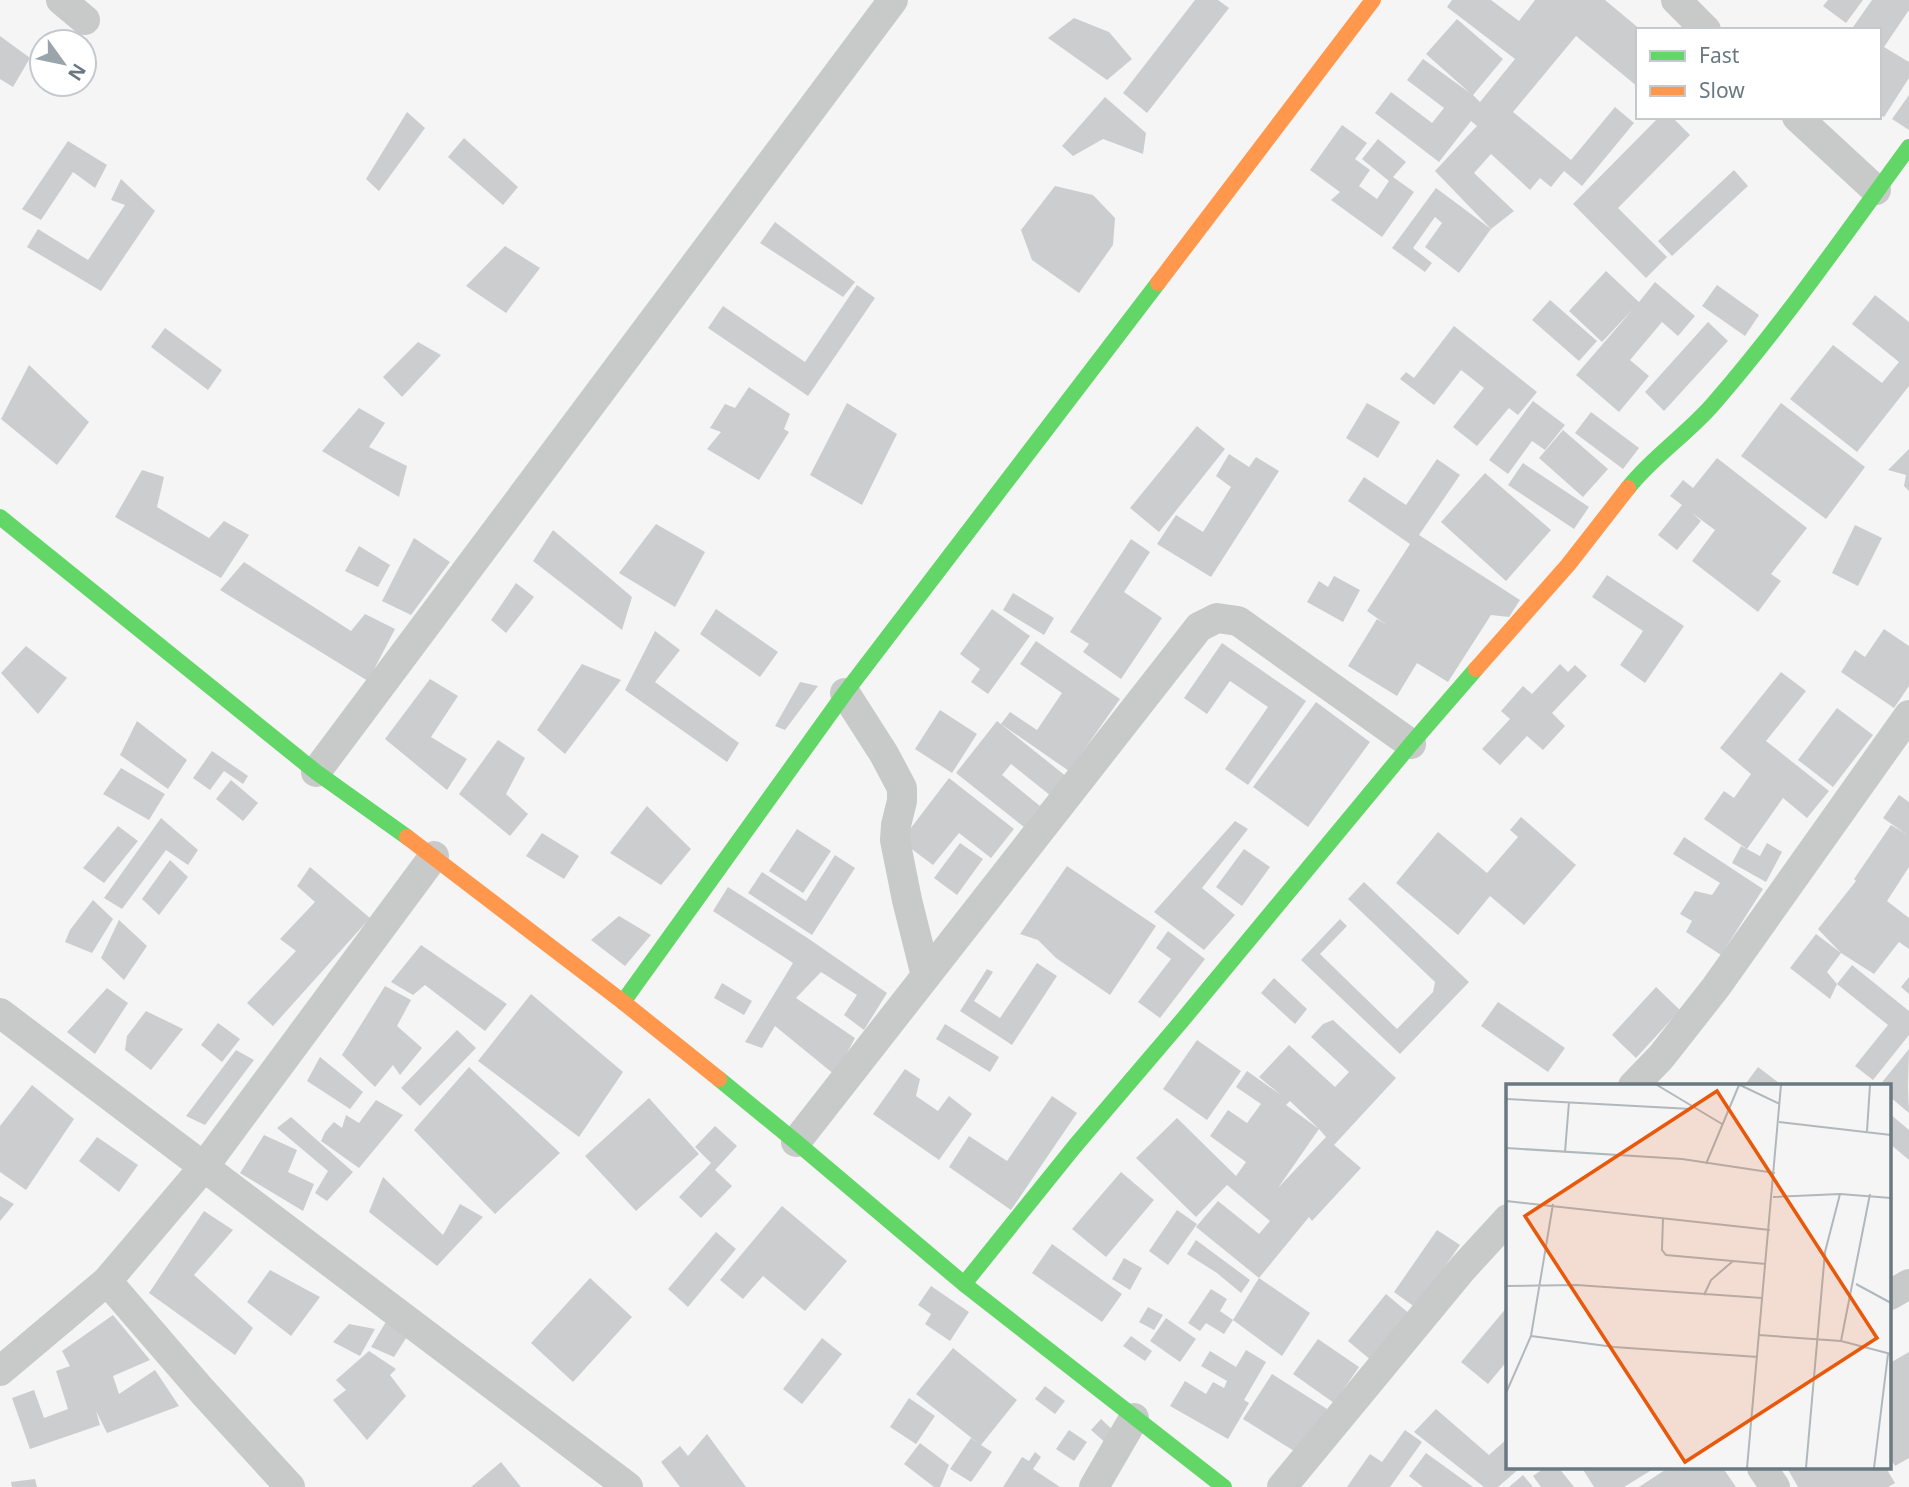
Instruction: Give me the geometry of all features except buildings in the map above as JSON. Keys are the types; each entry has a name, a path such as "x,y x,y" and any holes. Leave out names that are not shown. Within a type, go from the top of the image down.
{"street":[{"path":"61,0 85,20"},
{"path":"316,772 893,0"},
{"path":"623,1002 845,693 1373,0"},
{"path":"1676,0 1704,28"},
{"path":"1799,119 1876,191"},
{"path":"964,1284 1075,1146 1411,744 1568,565 1639,474 1705,414 1728,387 1804,291 1909,147"},
{"path":"0,517 316,772 434,856 623,1002 964,1284 1224,1487"},
{"path":"796,1143 1199,627 1216,618 1238,621 1411,744"},
{"path":"845,693 902,788 895,840 926,976"},
{"path":"1635,1084 1716,987 1909,715"},
{"path":"0,1371 107,1281 203,1168 434,856"},
{"path":"0,1013 628,1487"},
{"path":"1282,1487 1463,1268 1506,1221"},
{"path":"107,1281 290,1487"},
{"path":"1094,1487 1134,1418"},
{"path":"1763,1470 1775,1487"}],"traffic: fast":[{"path":"1628,488 1648,465 1705,413 1741,371 1815,276 1909,147"},
{"path":"623,1002 845,693 1158,283"},
{"path":"0,517 316,772 407,837"},
{"path":"964,1284 1075,1146 1476,669"},
{"path":"719,1079 964,1284 1224,1487"}],"traffic: slow":[{"path":"1158,283 1373,0"},
{"path":"1476,669 1568,565 1628,488"},
{"path":"407,837 719,1079"}]}
